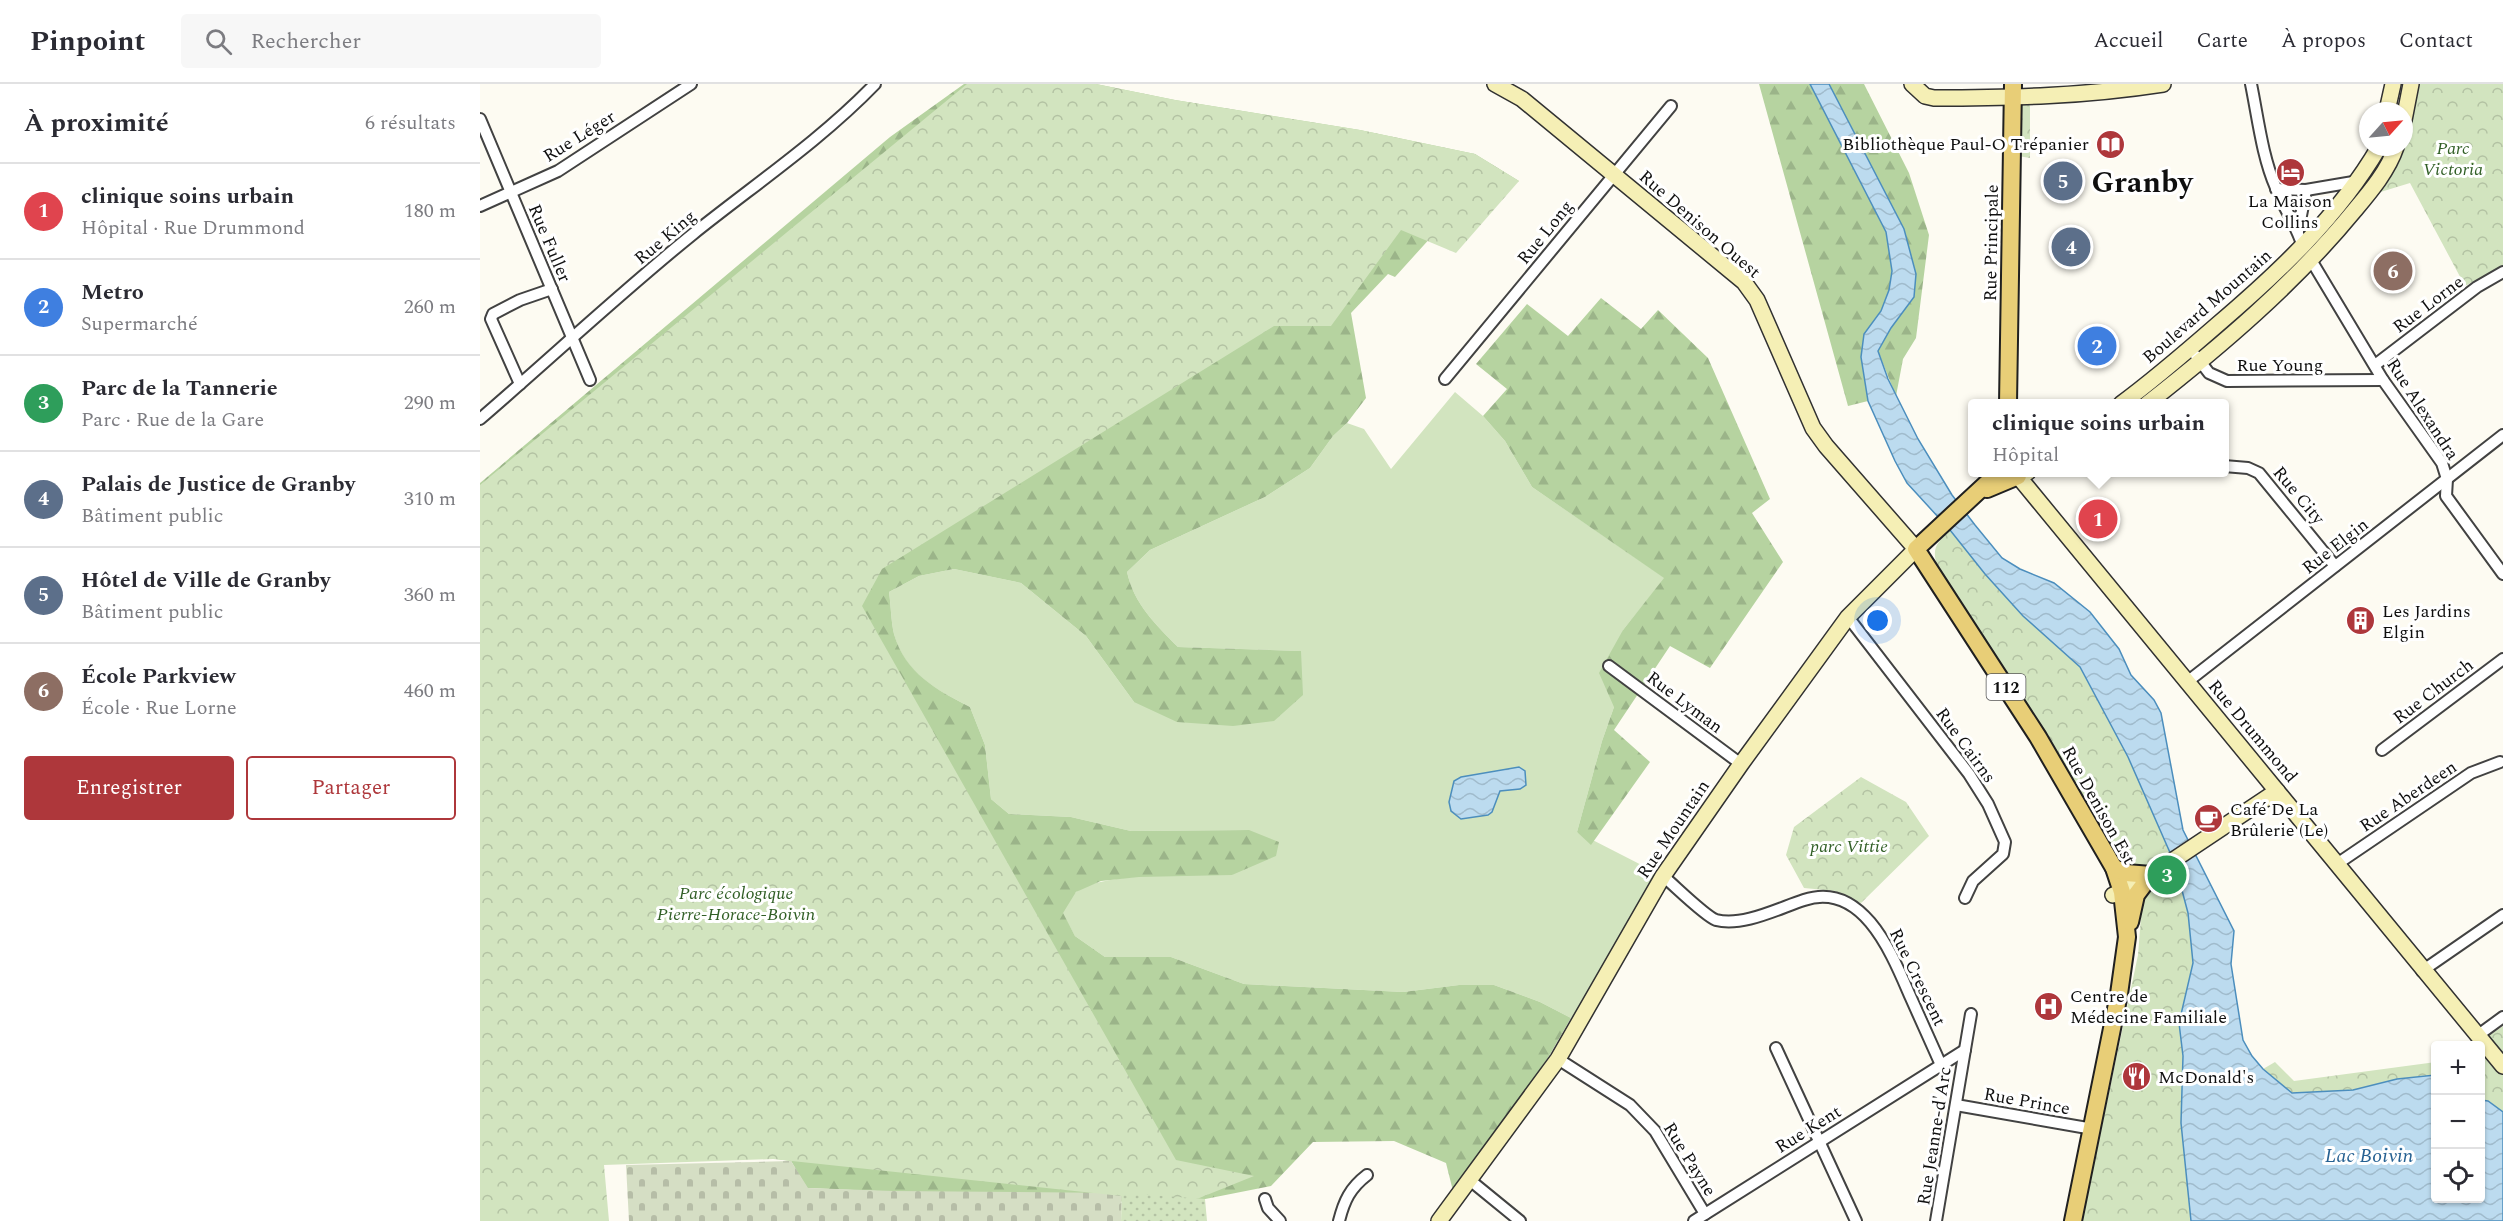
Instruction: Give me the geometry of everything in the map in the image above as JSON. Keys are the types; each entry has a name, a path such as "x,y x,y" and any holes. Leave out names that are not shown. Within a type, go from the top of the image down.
{"main road":[{"name":"Rue Principale","path":"2008,399 2013,91"},
{"name":"Rue Mountain","path":"1916,549 1995,477"},
{"name":"Rue Mountain","path":"1980,492 2013,477"},
{"name":"Rue Denison Est","path":"1916,549 2038,737 2114,868 2127,937 2093,1129 2073,1221"},
{"path":"2090,827 2117,893 2120,985"},
{"path":"2114,868 2126,873 2154,873"},
{"path":"2127,937 2136,896 2154,873"}],"street":[{"name":"Rue Léger","path":"480,206 558,171 691,84"},
{"name":"Rue King","path":"480,419 692,235 858,102 875,84"},
{"name":"Rue Denison Ouest","path":"1495,84 1522,99 1744,282 1757,300 1813,428 1916,549"},
{"path":"1912,84 1925,96 1934,98 2013,91 2115,92 2163,84"},
{"name":"Rue Alexandra","path":"2251,84 2268,165 2276,189 2307,254 2384,380 2442,463 2447,479 2446,496 2503,574"},
{"path":"2389,102 2393,84"},
{"path":"2408,102 2411,84"},
{"name":"Rue Long","path":"1445,379 1612,174 1671,106"},
{"name":"Rue Fuller","path":"480,119 590,380"},
{"name":"Boulevard Mountain","path":"2130,399 2263,286 2307,254 2341,201 2360,180 2374,156"},
{"name":"Boulevard Mountain","path":"2153,399 2200,362 2307,254 2349,217 2381,176 2391,156"},
{"path":"2276,189 2306,190 2360,180"},
{"path":"2325,186 2341,201 2349,217"},
{"path":"2298,231 2306,190"},
{"name":"Rue Lorne","path":"2375,365 2477,287 2503,272"},
{"path":"520,384 491,319 493,314 510,305 552,289"},
{"name":"Rue Young","path":"2190,349 2209,373 2227,381 2384,380"},
{"name":"Rue Elgin","path":"2187,682 2503,435"},
{"name":"Rue City","path":"2229,466 2248,468 2259,473 2335,566"},
{"name":"Rue Drummond","path":"2022,477 2422,971 2503,1066"},
{"name":"Rue Mountain","path":"1439,1221 1471,1181 1558,1059 1663,876 1741,764 1848,617 1916,549"},
{"name":"Rue Cairns","path":"1848,617 1969,774 1988,804 2005,842 2003,854 1973,880 1965,898"},
{"name":"Rue Church","path":"2382,750 2503,659"},
{"name":"Rue Lyman","path":"1609,666 1741,764"},
{"name":"Rue Aberdeen","path":"2337,864 2471,773 2500,762"},
{"path":"2117,893 2154,873 2277,791"},
{"name":"Rue Crescent","path":"1663,876 1715,920 1727,921 1757,917 1808,899 1825,898 1842,901 1858,911 1877,930 1889,948 1941,1065"},
{"path":"2422,971 2503,915"},
{"path":"1965,1050 1971,1014"},
{"path":"2477,1036 2503,1017"},
{"path":"1776,1048 1856,1221"},
{"name":"Rue Jeanne-d'Arc","path":"1941,1065 1965,1050"},
{"name":"Rue Jeanne-d'Arc","path":"1936,1221 1965,1050"},
{"name":"Rue Payne","path":"1558,1059 1630,1106 1655,1131 1705,1214"},
{"name":"Rue Kent","path":"1694,1221 1941,1065"},
{"name":"Rue Prince","path":"1956,1105 2093,1129"},
{"path":"1339,1221 1343,1203 1350,1191 1367,1175"},
{"path":"1471,1181 1520,1221"},
{"path":"1265,1199 1268,1208 1280,1221"}],"green space":[{"name":"Parc écologique Pierre-Horace-Boivin","path":"964,84 1096,84 1175,100 1360,130 1475,154 1519,181 1433,235 1395,277 1388,274 1351,313 1366,398 1347,423 1333,436 1310,468 1265,497 1150,550 1127,572 1140,604 1178,647 1301,651 1303,695 1274,721 1233,726 1177,722 1134,702 1086,636 1021,583 954,569 919,576 889,592 893,629 899,648 914,670 924,679 970,707 985,745 991,799 1009,814 1071,817 1131,831 1249,830 1279,842 1276,856 1232,875 1139,877 1101,881 1076,892 1063,913 1075,936 1105,957 1171,957 1244,984 1403,992 1459,985 1494,985 1540,1002 1571,1018 1549,1056 1454,1195 1446,1163 1394,1141 1313,1142 1271,1186 1180,1204 807,1188 791,1161 754,1156 835,1112 480,1191 480,483 890,137"},
{"name":"Parc écologique Pierre-Horace-Boivin","path":"967,84 1096,84 1175,100 1360,130 1475,154 1519,181 1456,253 1401,230 1331,326 1274,326 882,569 862,606 1176,1160 1254,1176 1187,1203 773,1159 604,1165 609,1221 480,1221 480,485"},
{"path":"1759,84 1810,84 1886,232 1892,271 1889,290 1881,311 1864,334 1861,357 1868,401 1848,406"},
{"path":"1829,84 1864,84 1909,173 1929,235 1916,338 1903,359 1896,396 1878,351 1891,328 1904,229"},
{"name":"Parc Victoria","path":"2414,84 2503,84 2503,266 2465,286 2410,183 2374,194 2395,156 2413,156 2413,102 2410,102"},
{"path":"2013,98 2030,98 2030,158 2012,155"},
{"path":"1601,298 1641,329 1658,310 1708,358 1770,499 1752,513 1783,562 1710,668 1670,646 1614,730 1650,762 1591,845 1577,832 1602,741 1614,707 1599,673 1623,630 1664,578 1532,487 1505,441 1483,416 1507,389 1476,364 1527,304 1568,336"},
{"path":"1455,392 1483,416 1505,441 1532,487 1665,578 1623,630 1614,707 1602,741 1577,832 1663,876 1609,973 1571,1018 1540,1002 1494,985 1459,985 1403,992 1244,984 1171,957 1105,957 1075,936 1062,913 1075,893 1087,886 1126,878 1232,875 1249,830 1131,831 1071,817 1009,814 991,799 985,745 970,707 923,679 905,659 899,648 893,629 889,592 919,576 954,569 1021,583 1086,636 1134,702 1300,651 1178,647 1140,604 1127,572 1150,550 1265,497 1310,468 1333,436 1347,423 1364,429 1391,469"},
{"path":"1950,530 2023,616 2080,667 2128,757 2175,864 2188,913 2193,963 2179,1023 2183,1056 2181,1123 2191,1221 2082,1221 2138,955 2143,897 2158,879 2152,871 2124,865 2023,697 1938,569 1935,556 1936,547"},
{"name":"parc Vittie","path":"1861,777 1906,802 1929,836 1861,903 1835,891 1804,888 1786,855 1794,827"},
{"path":"2503,1026 2503,1112 2485,1101 2485,1041 2481,1041"},
{"path":"2275,1062 2294,1081 2431,1063 2431,1075 2397,1079 2353,1090 2292,1093 2263,1069"},
{"path":"791,1161 808,1188 1122,1193 1121,1221 629,1221 626,1165"},
{"path":"1122,1193 1205,1199 1207,1221 1121,1221"}],"water":[{"name":"Lac Boivin","path":"1810,84 1829,84 1904,229 1916,274 1914,297 1891,328 1878,351 1888,379 1918,439 1952,495 2002,558 2020,569 2054,583 2090,612 2119,649 2131,675 2154,700 2161,713 2183,830 2234,931 2231,964 2243,1040 2252,1056 2263,1069 2292,1093 2353,1090 2397,1079 2431,1075 2431,1203 2485,1203 2485,1101 2488,1101 2503,1112 2503,1221 2191,1221 2181,1123 2183,1056 2179,1023 2193,963 2188,913 2175,864 2128,757 2080,667 2023,616 1985,574 1950,530 1907,483 1895,461 1868,401 1861,357 1864,334 1881,311 1889,290 1892,271 1886,232"},
{"path":"1519,767 1525,771 1526,785 1520,789 1500,791 1492,812 1488,815 1461,819 1451,811 1449,802 1454,781 1461,777"}],"place":[{"name":"Bibliothèque Paul-O Trépanier","path":"2110,144"},
{"name":"La Maison Collins","path":"2290,172"},
{"name":"Hôtel de Ville de Granby","path":"2063,181"},
{"name":"Palais de Justice de Granby","path":"2071,247"},
{"name":"École Parkview","path":"2393,271"},
{"name":"Metro","path":"2097,346"},
{"name":"clinique soins urbain","path":"2098,519"},
{"name":"Les Jardins Elgin","path":"2361,621"},
{"name":"Café De La Brûlerie (Le)","path":"2209,819"},
{"name":"Parc de la Tannerie","path":"2167,875"},
{"name":"Centre de Médecine Familiale","path":"2049,1006"},
{"name":"McDonald's","path":"2137,1077"}],"district":[{"name":"Granby","path":"2142,182"}]}
